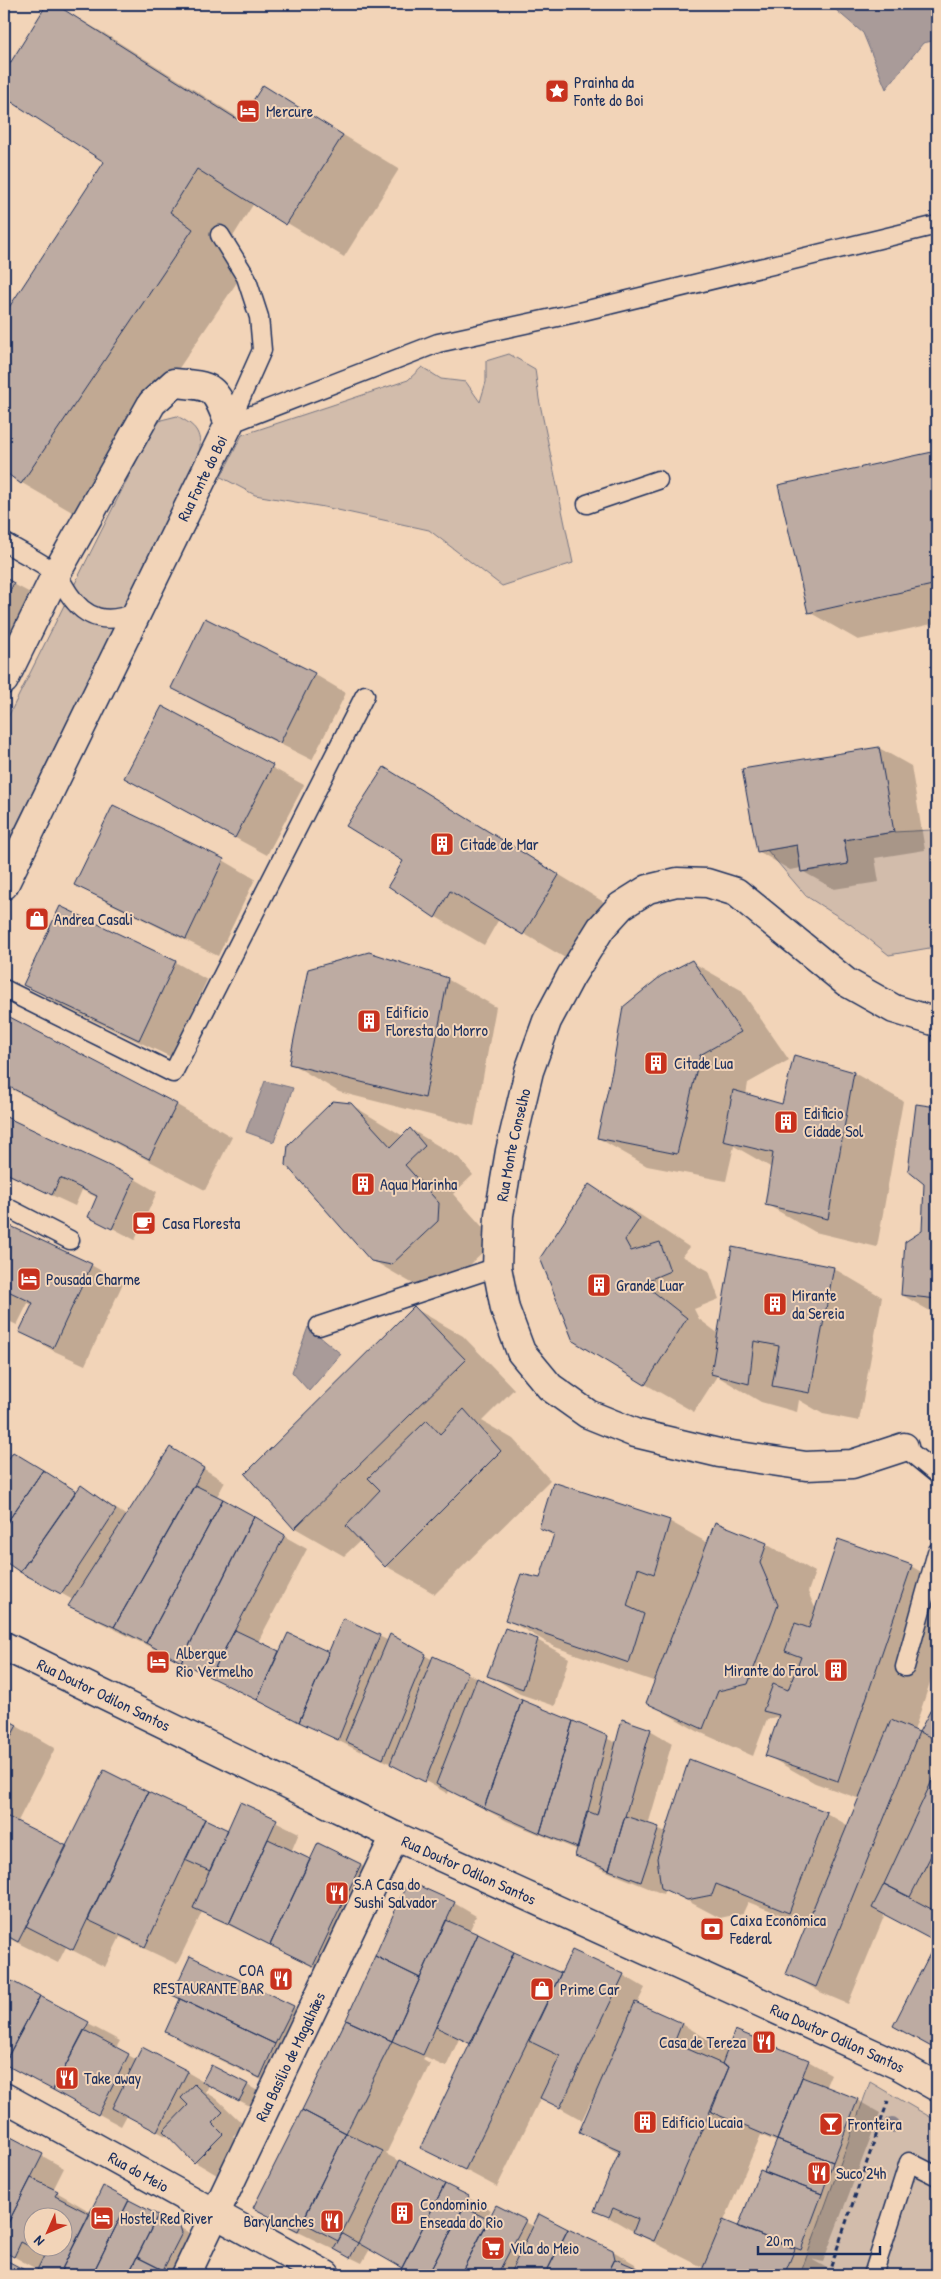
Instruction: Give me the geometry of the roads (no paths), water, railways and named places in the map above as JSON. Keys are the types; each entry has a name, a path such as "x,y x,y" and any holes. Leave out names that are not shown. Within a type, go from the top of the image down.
{"street":[{"name":"Rua Fonte do Boi","path":"4,680 56,574 152,403 174,383 205,386 219,398 229,424 135,613 4,885"},
{"name":"Rua Monte Conselho","path":"904,1448 852,1464 806,1466 719,1453 634,1432 588,1414 550,1387 521,1352 505,1309 498,1267 499,1215 510,1151 529,1071 547,1021 571,976 601,928 621,906 648,889 676,882 707,883 736,892 846,982 894,1009 937,1022"},
{"name":"Rua Doutor Odilon Santos","path":"4,1646 396,1836 900,2066 937,2087"},
{"name":"Rua Basílio de Magalhães","path":"186,2275 396,1836"},
{"name":"Rua do Meio","path":"4,2097 326,2275"}],"lane":[{"path":"229,424 438,343 581,312 937,226"},
{"path":"220,235 246,277 259,318 262,350 229,424"},
{"path":"587,504 658,480"},
{"path":"4,542 56,574 77,605 90,615 118,620 135,613"},
{"path":"4,989 173,1073 365,695"},
{"path":"4,1206 70,1240"},
{"path":"319,1326 498,1267"},
{"path":"904,1448 937,1474"},
{"path":"905,1667 937,1552"},
{"path":"873,2275 909,2162 937,2176"}],"place":[{"name":"Prainha da Fonte do Boi","path":"557,91"},
{"name":"Mercure","path":"248,111"},
{"name":"Citade de Mar","path":"442,844"},
{"name":"Andrea Casali","path":"37,919"},
{"name":"Edifício Floresta do Morro","path":"369,1021"},
{"name":"Citade Lua","path":"656,1063"},
{"name":"Edificio Cidade Sol","path":"786,1122"},
{"name":"Aqua Marinha","path":"363,1184"},
{"name":"Casa Floresta","path":"144,1223"},
{"name":"Pousada Charme","path":"29,1279"},
{"name":"Grande Luar","path":"599,1285"},
{"name":"Mirante da Sereia","path":"775,1304"},
{"name":"Albergue Rio Vermelho","path":"158,1662"},
{"name":"Mirante do Farol","path":"836,1670"},
{"name":"S.A Casa do Sushi Salvador","path":"337,1893"},
{"name":"Caixa Econômica Federal","path":"712,1929"},
{"name":"COA RESTAURANTE BAR","path":"281,1979"},
{"name":"Prime Car","path":"542,1989"},
{"name":"Casa de Tereza","path":"764,2042"},
{"name":"Take away","path":"67,2078"},
{"name":"Edifício Lucaia","path":"645,2122"},
{"name":"Fronteira","path":"831,2124"},
{"name":"Suco 24h","path":"819,2173"},
{"name":"Condominio Enseada do Rio","path":"402,2213"},
{"name":"Hostel Red River","path":"102,2218"},
{"name":"Barylanches","path":"332,2221"},
{"name":"Vila do Meio","path":"493,2248"}]}
